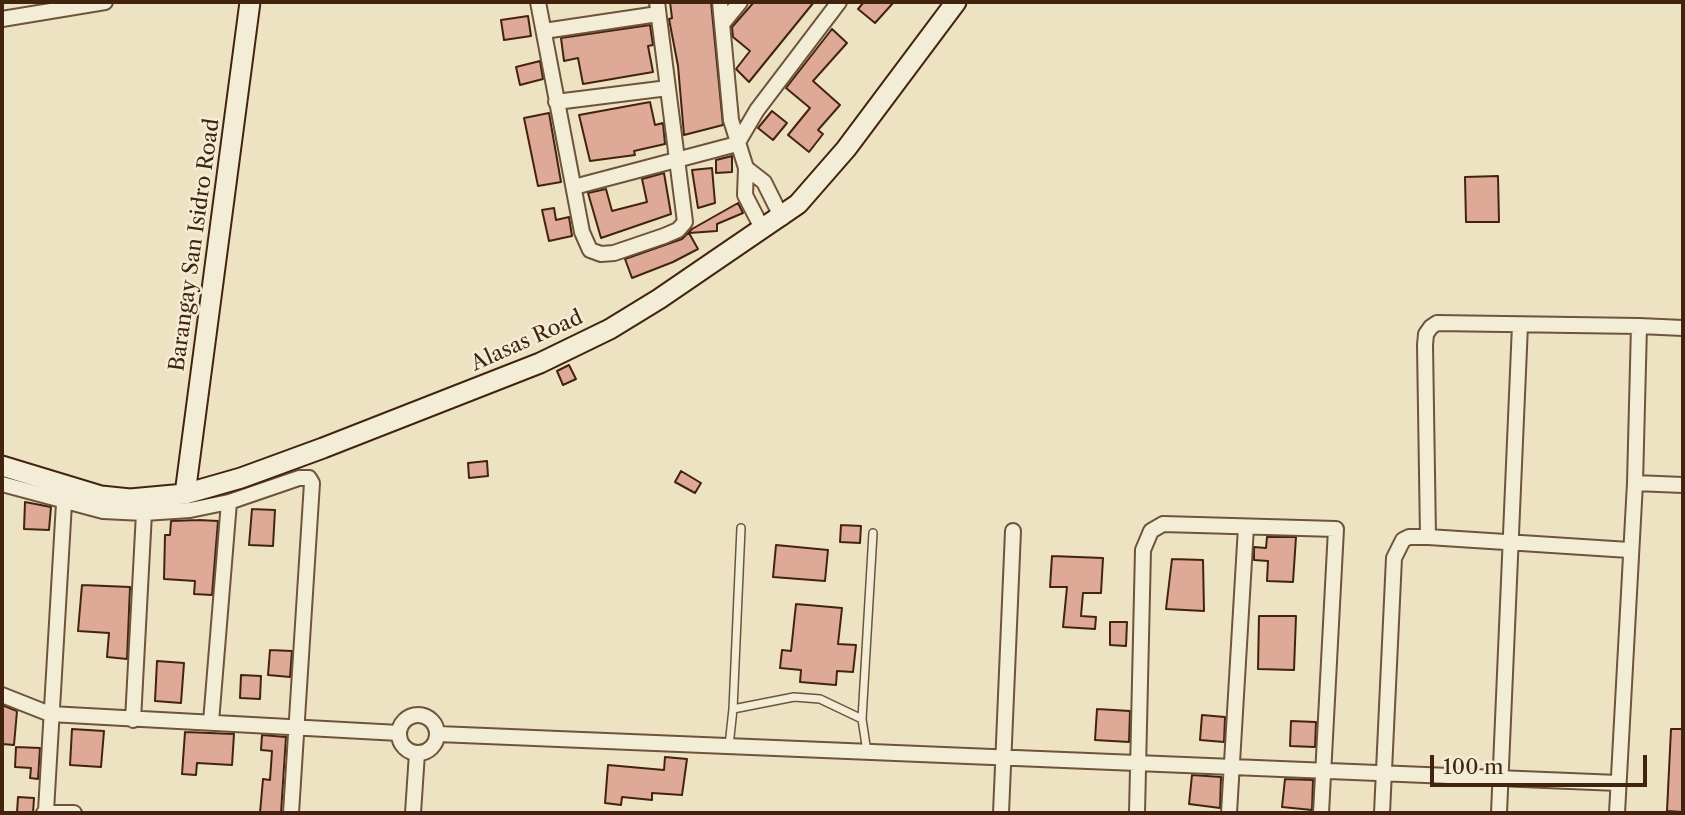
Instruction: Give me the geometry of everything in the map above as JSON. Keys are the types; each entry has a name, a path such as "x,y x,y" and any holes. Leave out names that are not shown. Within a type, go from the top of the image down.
{"street":[{"path":"2,19 105,2"},
{"name":"Barangay San Isidro Road","path":"185,494 250,2"},
{"path":"538,2 582,232 590,250 601,254 614,253 678,230 685,222 658,8 544,31"},
{"path":"720,2 731,120 746,168 745,195 763,230"},
{"path":"722,24 740,2"},
{"path":"574,187 737,144 757,110 839,2"},
{"name":"Alasas Road","path":"2,466 101,496 130,499 185,494 241,478 323,448 540,363 640,311 782,218 820,182 956,2"},
{"path":"556,102 668,88"},
{"path":"746,168 764,182 782,218"},
{"path":"1428,537 1426,334 1437,323 1683,328"},
{"path":"1499,813 1520,325"},
{"path":"1617,813 1629,550 1635,483 1639,326"},
{"path":"2,484 64,503 103,511 144,513 190,510 229,502 299,478 309,478 312,483 291,813"},
{"path":"1635,483 1683,485"},
{"path":"211,722 229,502"},
{"path":"64,503 45,812 74,813"},
{"path":"133,720 144,513"},
{"path":"1137,813 1146,538 1151,531 1163,524 1336,529 1321,813"},
{"path":"1229,813 1246,527"},
{"path":"1002,813 1013,531"},
{"path":"1382,813 1394,558 1403,540 1409,537 1428,537 1629,550"},
{"path":"2,695 50,714 399,733"},
{"path":"423,715 436,726 438,734 435,744 427,751 417,753 404,747 399,733 407,718 423,715"},
{"path":"438,734 1618,783"},
{"path":"413,813 417,753"}],"lane":[{"path":"729,746 741,528"},
{"path":"867,752 862,719 873,533"},
{"path":"733,709 794,697 820,699 862,719"}],"building":[{"path":"670,2 711,2 723,125 684,135 678,66 669,19 672,18"},
{"path":"754,2 814,2 749,82 736,69 750,51 733,37 732,27"},
{"path":"864,2 894,2 875,23 858,9"},
{"path":"528,16 531,36 504,40 501,20"},
{"path":"650,25 653,45 648,46 653,72 583,84 578,58 564,61 561,38"},
{"path":"832,29 847,43 813,81 840,105 818,130 823,134 809,152 788,135 810,108 786,88"},
{"path":"540,61 543,79 520,85 516,67"},
{"path":"650,102 655,125 663,123 665,144 634,151 635,155 590,161 579,115"},
{"path":"772,111 787,123 773,140 758,128"},
{"path":"549,113 561,182 538,186 524,118"},
{"path":"732,156 732,172 716,173 716,160"},
{"path":"712,168 715,203 698,208 692,170"},
{"path":"664,173 671,214 601,238 588,193 606,189 612,211 647,202 642,179"},
{"path":"1498,176 1499,222 1466,222 1465,177"},
{"path":"738,203 743,213 717,224 717,231 689,233 698,249 632,278 625,259 682,239 692,229"},
{"path":"554,208 556,220 569,217 572,236 549,241 542,210"},
{"path":"569,365 576,379 563,385 557,371"},
{"path":"487,461 488,476 469,478 468,463"},
{"path":"681,471 701,483 695,493 675,482"},
{"path":"25,502 51,507 49,530 24,529"},
{"path":"252,509 275,510 273,546 249,545"},
{"path":"171,521 218,521 212,595 194,594 195,581 164,579 165,535 170,535"},
{"path":"841,525 861,526 860,543 840,542"},
{"path":"1267,537 1296,537 1293,582 1267,581 1268,561 1254,560 1254,547 1266,548"},
{"path":"776,545 828,550 825,581 773,577"},
{"path":"1052,556 1103,558 1101,593 1083,593 1081,616 1096,617 1095,629 1063,627 1067,587 1050,587"},
{"path":"1172,559 1203,560 1204,611 1166,609"},
{"path":"82,585 130,587 127,659 107,657 109,633 78,631"},
{"path":"796,604 842,608 838,644 856,645 853,672 837,671 836,685 800,682 801,670 780,668 782,650 791,651"},
{"path":"1259,616 1296,616 1294,670 1258,669"},
{"path":"1110,622 1127,622 1126,646 1110,645"},
{"path":"270,650 292,651 290,677 268,675"},
{"path":"157,661 184,663 181,703 155,701"},
{"path":"241,675 261,676 260,699 240,698"},
{"path":"2,705 17,711 14,745 2,744"},
{"path":"1097,709 1130,711 1129,742 1095,740"},
{"path":"1202,715 1225,717 1224,742 1200,740"},
{"path":"1291,721 1316,722 1315,747 1290,746"},
{"path":"72,729 104,731 101,767 70,765"},
{"path":"1671,729 1683,729 1682,812 1667,811"},
{"path":"185,732 234,734 232,765 197,763 196,775 182,774"},
{"path":"262,735 286,737 281,813 260,813 263,779 270,780 272,751 261,750"},
{"path":"16,747 40,748 38,779 30,778 31,768 15,767"},
{"path":"665,757 687,759 682,795 652,793 652,800 622,797 621,805 605,803 608,765 664,770"},
{"path":"1192,775 1221,777 1220,808 1189,804"},
{"path":"1285,779 1313,780 1312,810 1282,807"},
{"path":"18,797 34,798 33,813 17,813"}]}
